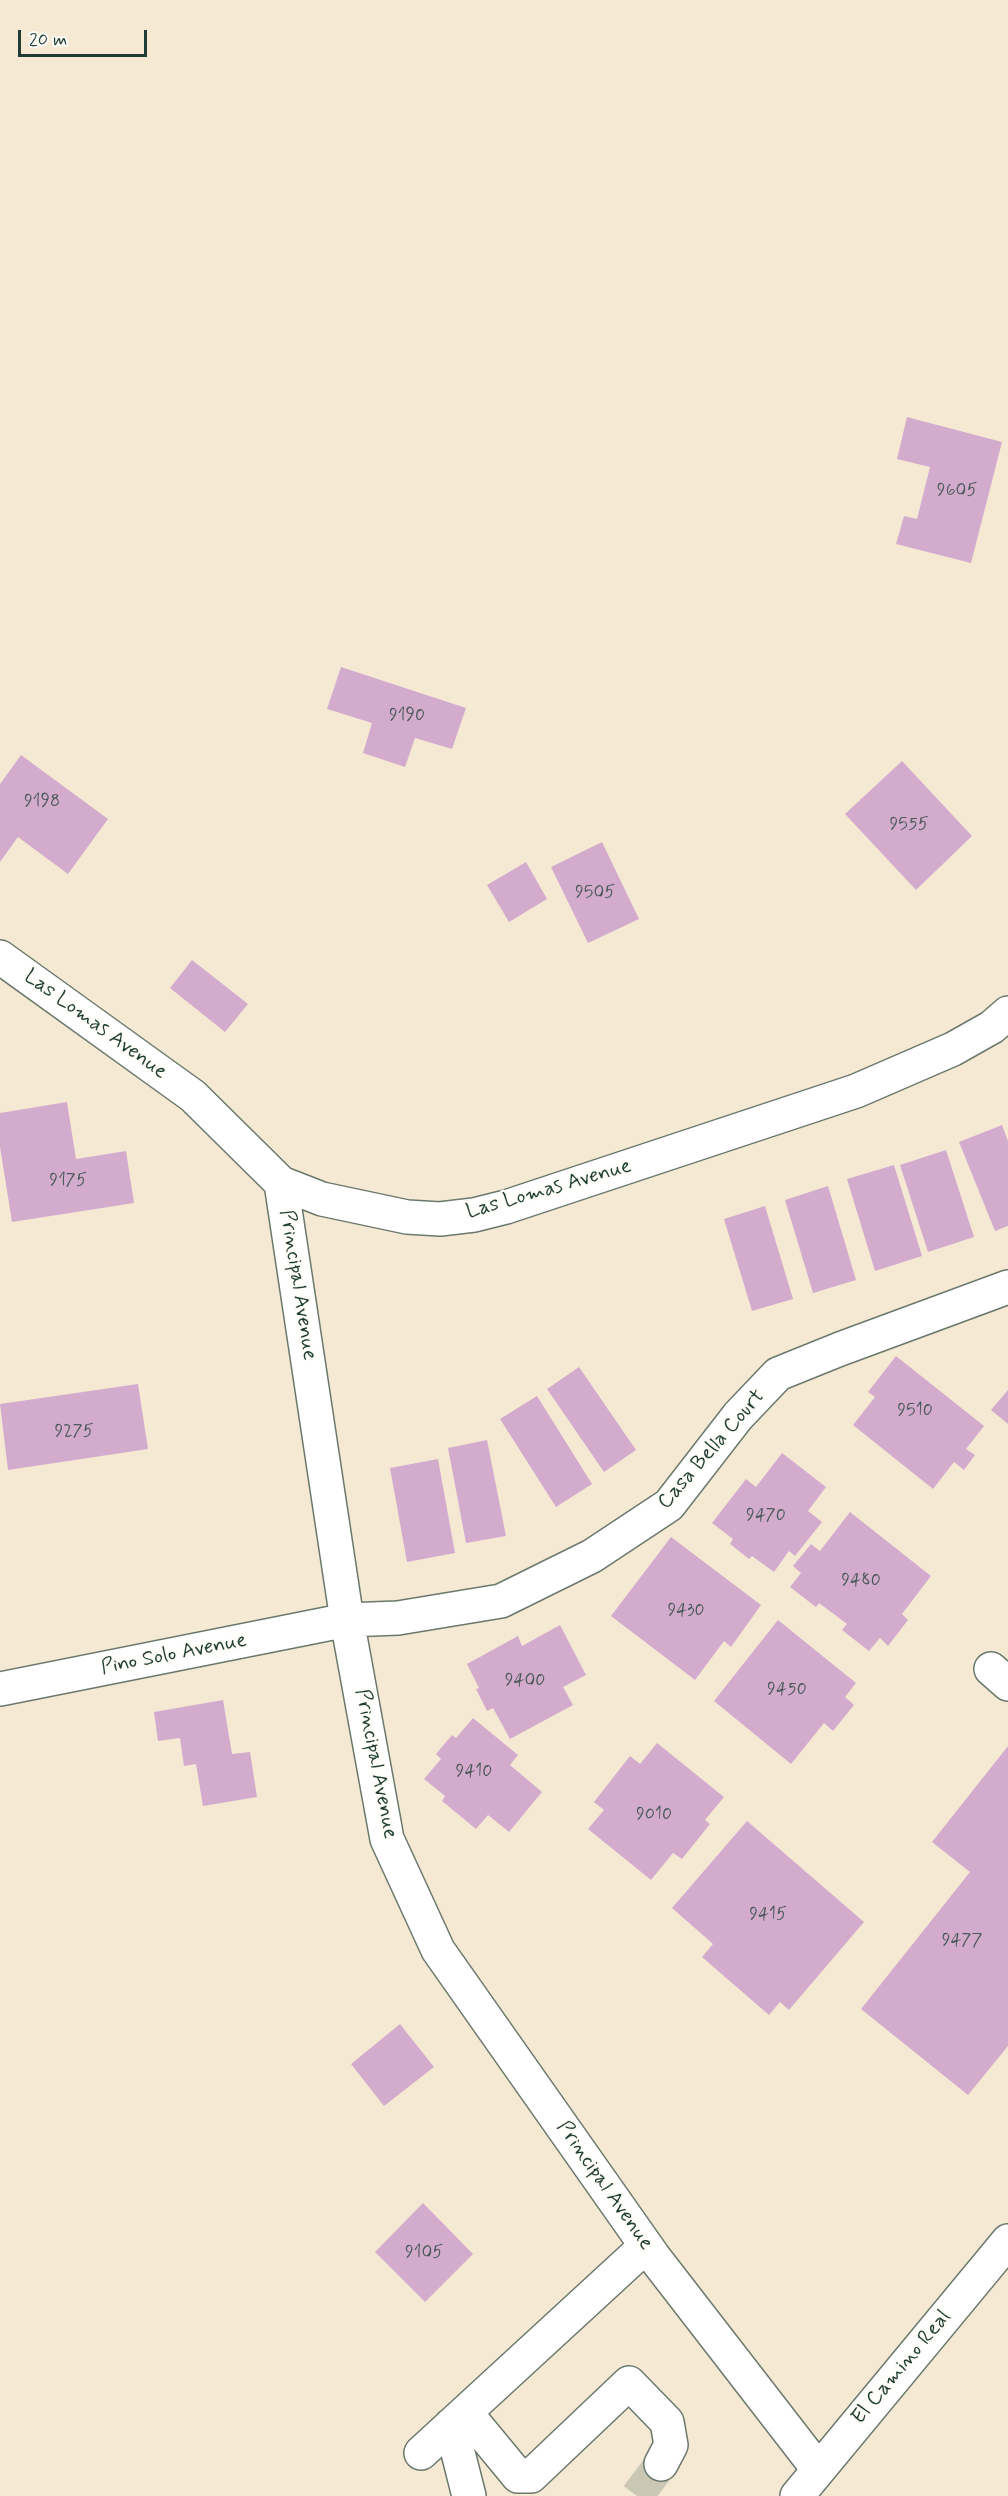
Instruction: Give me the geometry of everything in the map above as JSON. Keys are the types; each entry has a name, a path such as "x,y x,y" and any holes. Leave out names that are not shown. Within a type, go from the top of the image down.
{"street":[{"name":"Las Lomas Avenue","path":"0,957 193,1096 282,1183 322,1199 407,1217 440,1219 474,1215 506,1207 856,1091 953,1049 992,1027 1008,1013"},
{"name":"Principal Avenue","path":"282,1183 347,1620 387,1839 438,1950 646,2246 818,2469"},
{"name":"Casa Bella Court","path":"347,1620 398,1618 501,1601 592,1556 669,1505 738,1416 778,1374 840,1348 1008,1287"},
{"name":"Pino Solo Avenue","path":"0,1689 347,1620"},
{"name":"El Camino Real","path":"797,2496 1008,2241"},
{"path":"421,2453 646,2246"},
{"path":"459,2419 518,2476 531,2476 629,2384 667,2422 671,2445 661,2464"},
{"path":"459,2419 469,2496"}],"building":[{"path":"907,417 1002,442 971,563 896,544 904,516 917,519 930,467 897,459"},
{"path":"341,667 466,708 452,749 415,738 405,767 363,753 372,723 327,709"},
{"path":"21,755 108,819 68,874 18,837 0,862 0,784"},
{"path":"902,761 972,836 916,890 845,814"},
{"path":"602,842 639,919 588,943 551,867"},
{"path":"526,862 547,899 509,922 487,885"},
{"path":"192,960 248,1004 225,1032 170,988"},
{"path":"67,1102 76,1159 126,1151 134,1203 12,1222 0,1147 0,1113"},
{"path":"1002,1125 1008,1141 1008,1226 995,1231 959,1142"},
{"path":"946,1150 974,1237 928,1252 900,1165"},
{"path":"894,1165 922,1256 875,1271 847,1179"},
{"path":"828,1186 856,1280 813,1293 785,1200"},
{"path":"765,1206 793,1299 752,1311 724,1219"},
{"path":"896,1356 984,1426 966,1449 975,1455 964,1470 954,1462 933,1489 853,1425 875,1397 868,1392"},
{"path":"579,1367 636,1450 604,1472 547,1389"},
{"path":"138,1384 148,1449 8,1470 0,1404"},
{"path":"1008,1390 1008,1424 991,1410"},
{"path":"537,1396 592,1484 556,1507 500,1419"},
{"path":"487,1440 506,1536 466,1543 448,1448"},
{"path":"782,1453 826,1487 808,1511 822,1522 795,1556 789,1551 774,1572 752,1556 749,1559 730,1544 733,1539 712,1523 746,1479 756,1487"},
{"path":"438,1459 455,1553 407,1562 390,1468"},
{"path":"850,1512 931,1576 902,1614 908,1620 888,1646 880,1638 869,1651 842,1630 847,1624 819,1603 816,1607 790,1587 801,1573 793,1566 811,1544 820,1551"},
{"path":"671,1537 761,1605 731,1647 724,1641 695,1680 611,1616"},
{"path":"778,1620 856,1683 845,1697 854,1705 833,1731 824,1723 791,1764 714,1701"},
{"path":"560,1625 586,1675 563,1687 573,1705 510,1739 493,1708 487,1711 467,1664 518,1636 522,1646"},
{"path":"223,1700 232,1754 250,1752 257,1797 203,1806 196,1764 184,1766 180,1738 158,1741 154,1712"},
{"path":"473,1718 518,1755 510,1765 542,1792 509,1832 488,1815 476,1829 442,1801 445,1796 424,1779 441,1759 436,1754 452,1735 456,1738"},
{"path":"657,1743 724,1797 705,1820 710,1824 682,1859 673,1853 651,1880 588,1829 604,1810 594,1802 630,1756 640,1764"},
{"path":"1008,1746 1008,2046 968,2095 861,2009 970,1872 932,1842"},
{"path":"747,1821 864,1922 789,2010 780,2002 769,2015 702,1957 713,1944 672,1908"},
{"path":"400,2024 434,2067 384,2106 351,2064"},
{"path":"423,2203 473,2254 425,2302 375,2252"}],"tunnel":[{"path":"637,2496 661,2464"}]}
